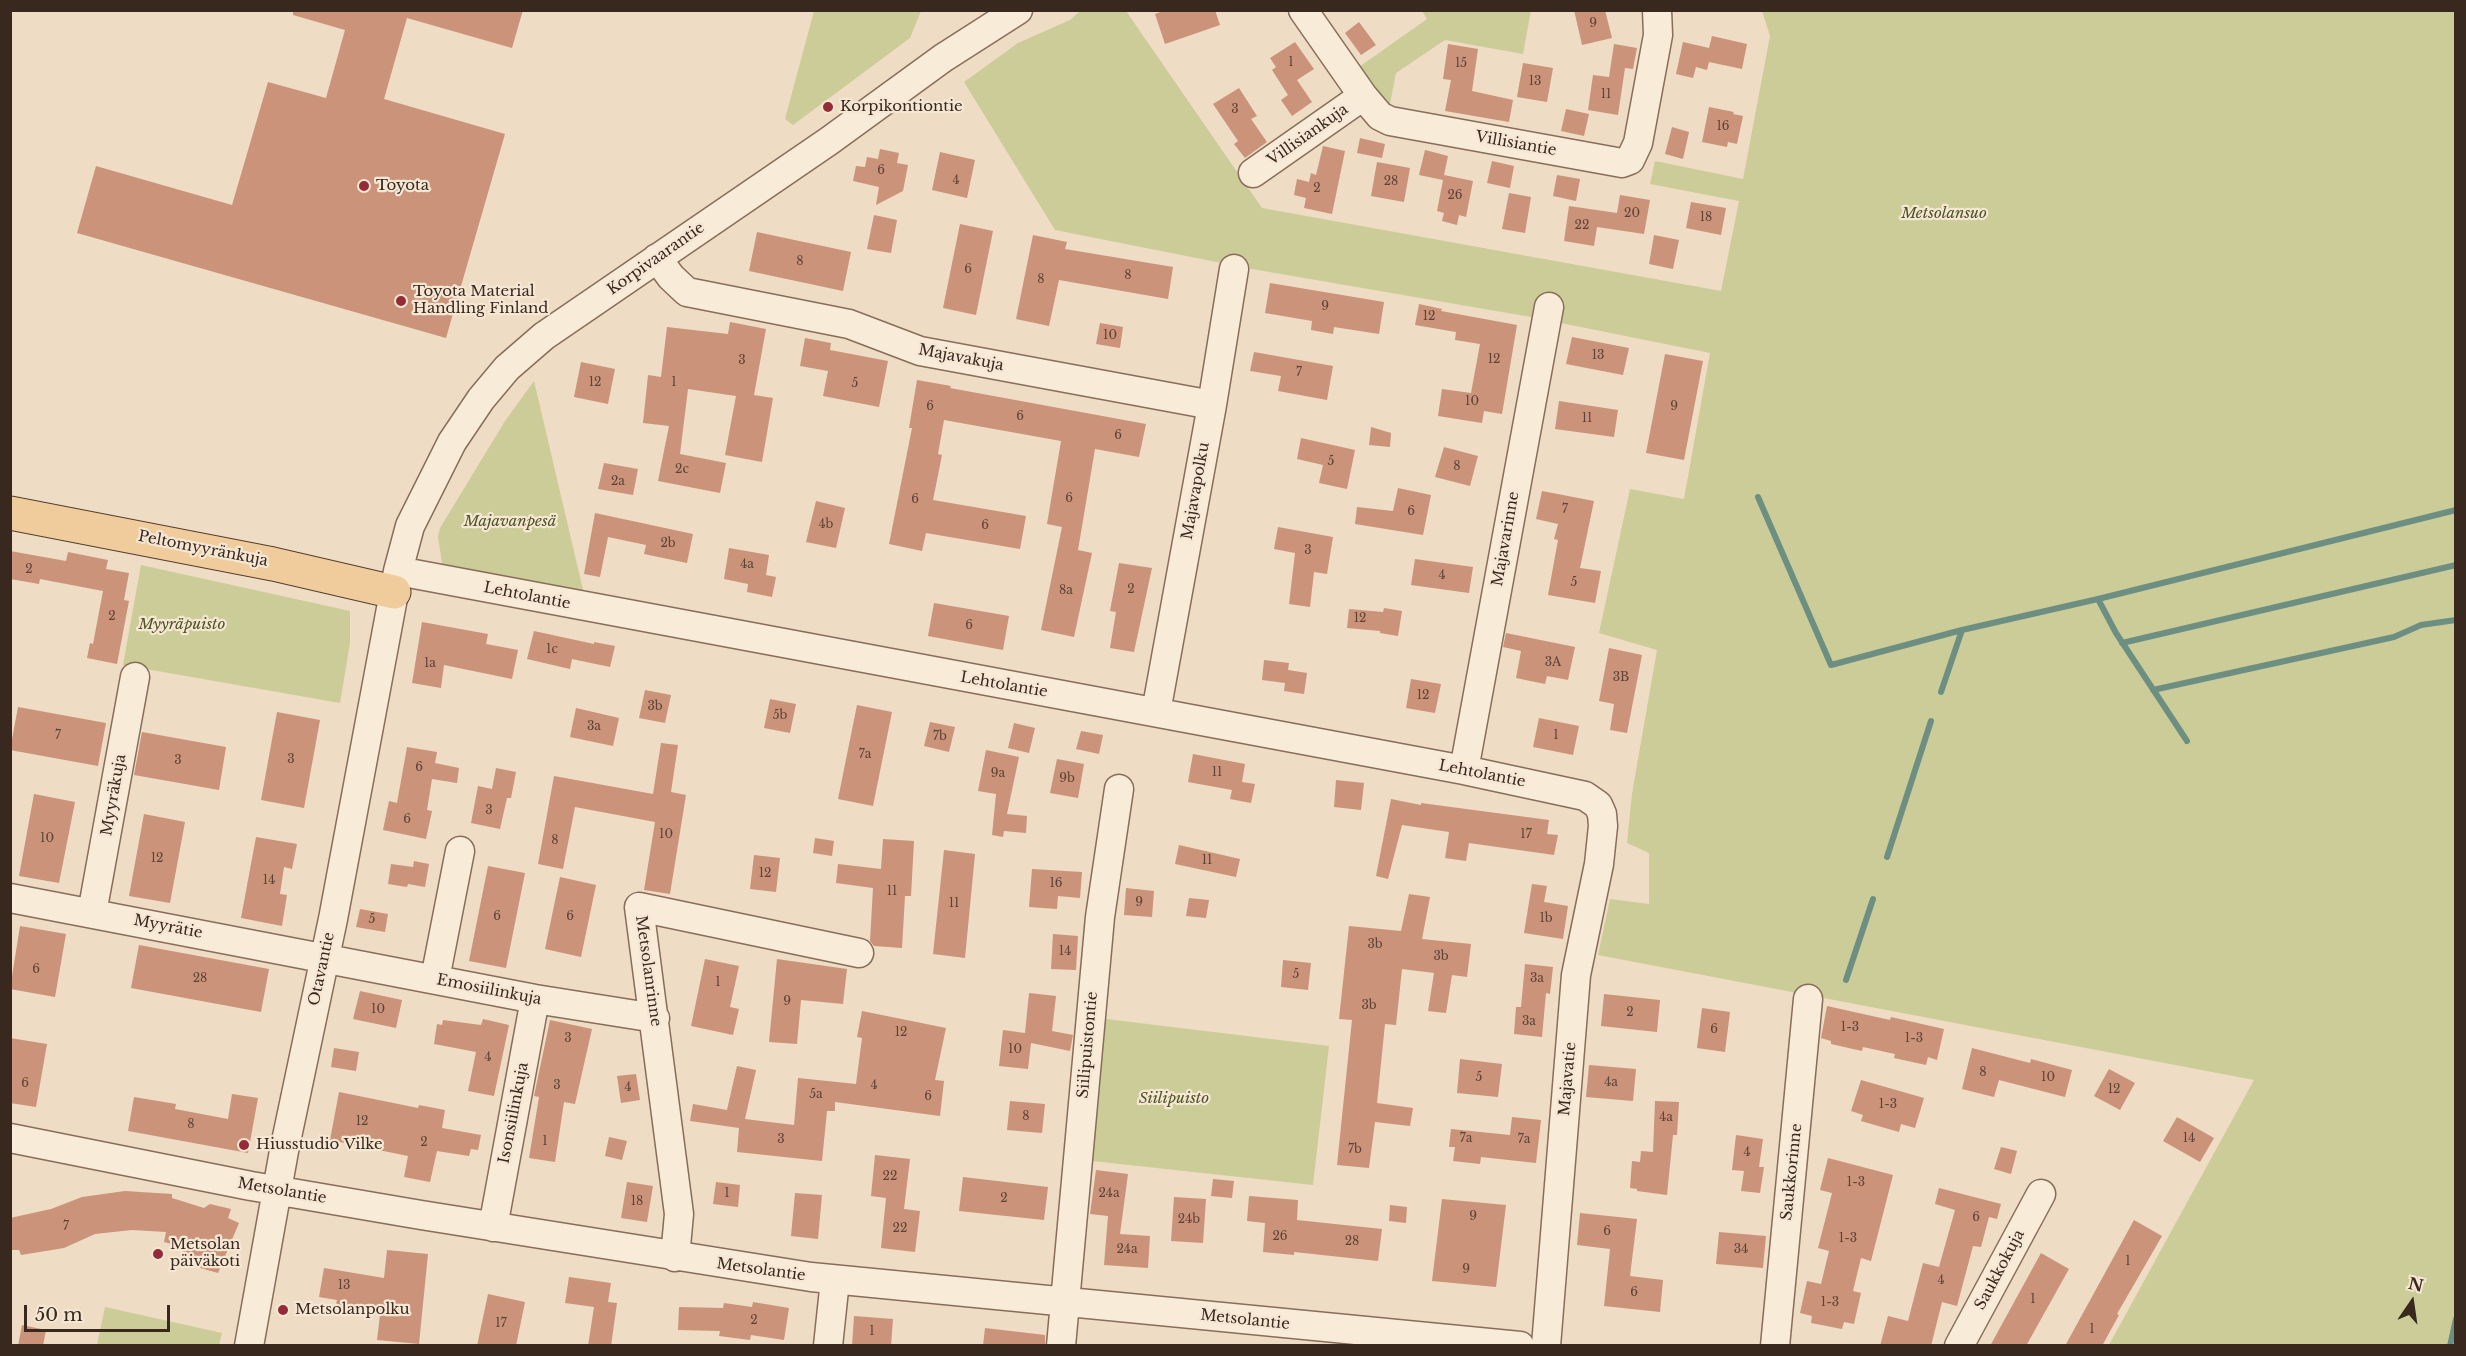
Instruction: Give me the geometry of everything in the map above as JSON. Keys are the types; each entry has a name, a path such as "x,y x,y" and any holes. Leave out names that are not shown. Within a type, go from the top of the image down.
{"main road":[{"name":"Peltomyyränkuja","path":"10,513 262,561 396,581"}],"street":[{"name":"Korpivaarantie","path":"396,581 410,526 430,483 452,442 481,399 507,368 544,336 829,141 944,58 979,21 1018,10"},
{"name":"Villisiantie","path":"1303,10 1363,96 1380,116 1390,121 1622,163 1630,160 1638,143 1658,34 1657,10"},
{"name":"Villisiankuja","path":"1253,173 1363,96"},
{"name":"Majavakuja","path":"657,258 671,277 687,292 849,324 920,351 1212,405"},
{"name":"Majavapolku","path":"1156,712 1212,405 1234,269"},
{"name":"Majavarinne","path":"1464,770 1549,307"},
{"name":"Lehtolantie","path":"396,581 1156,712 1464,770 1585,796 1598,804 1602,814"},
{"name":"Otavantie","path":"249,1346 284,1151 324,958 396,581"},
{"name":"Myyräkuja","path":"92,913 135,677"},
{"name":"Siilipuistontie","path":"1061,1346 1100,917 1119,789"},
{"name":"Majavatie","path":"1546,1346 1576,975 1599,864 1602,814"},
{"path":"435,979 460,851"},
{"name":"Myyrätie","path":"10,898 324,958"},
{"name":"Metsolanrinne","path":"675,1257 679,1214 639,908 859,953"},
{"name":"Emosiilinkuja","path":"324,958 535,999 655,1018"},
{"name":"Isonsiilinkuja","path":"493,1227 535,999"},
{"name":"Saukkorinne","path":"1775,1346 1808,999"},
{"name":"Metsolantie","path":"10,1138 278,1190 675,1257 835,1280 1520,1346"},
{"name":"Saukkokuja","path":"1959,1346 2041,1194"},
{"path":"828,1346 835,1280"}],"green space":[{"path":"1531,10 1523,54 1445,40 1396,73 1389,109 1359,67 1427,19 1422,11"},
{"path":"814,11 921,11 910,38 793,125 785,119"},
{"name":"Metsolansuo","path":"1080,11 1126,11 1262,208 1721,291 1739,201 1650,184 1655,161 1743,179 1770,36 1762,11 2455,11 2456,1325 2451,1345 2109,1345 2254,1080 1598,955 1610,899 1649,904 1649,853 1627,843 1632,794 1657,650 1599,633 1630,489 1684,499 1710,353 1531,317 1252,269 1055,230 964,82 1018,43 1070,20"},
{"name":"Majavanpesä","path":"534,381 584,594 443,569 438,537 440,528 505,421"},
{"name":"Myyräpuisto","path":"141,565 350,611 350,643 340,703 123,665"},
{"name":"Siilipuisto","path":"1098,1018 1329,1046 1313,1185 1083,1160"},
{"path":"105,1307 222,1333 219,1345 97,1345"}],"building":[{"name":"Toyota","path":"293,10 523,10 512,48 407,18 384,99 505,134 446,338 77,233 96,166 232,205 268,82 326,98 345,30 293,15"},
{"path":"1166,10 1215,10 1220,25 1165,44 1155,14"},
{"path":"1574,10 1605,10 1612,38 1582,45"},
{"path":"1359,22 1376,45 1361,55 1345,33"},
{"path":"1712,36 1747,44 1742,69 1709,62 1707,70 1696,67 1693,78 1676,74 1683,42 1709,48"},
{"path":"1295,42 1314,69 1297,80 1312,102 1292,116 1281,100 1288,95 1272,70 1276,67 1270,58"},
{"path":"1448,44 1478,49 1472,91 1513,100 1509,122 1445,111 1451,80 1443,79"},
{"path":"1614,44 1637,48 1633,69 1625,68 1618,115 1588,110 1593,75 1609,77"},
{"path":"1523,63 1553,68 1547,102 1517,97"},
{"path":"1239,88 1257,116 1251,119 1267,142 1245,158 1234,144 1238,141 1213,104"},
{"path":"1709,107 1743,116 1737,144 1728,142 1727,147 1702,142"},
{"path":"1566,109 1589,114 1584,136 1561,131"},
{"path":"1672,127 1689,132 1683,159 1665,154"},
{"path":"1360,138 1385,144 1382,158 1357,153"},
{"path":"1323,146 1345,151 1332,214 1304,208 1306,198 1294,195 1297,179 1309,182 1311,173 1316,175"},
{"path":"880,149 899,153 897,163 908,165 903,191 876,205 879,187 853,181 856,166 865,167 867,157 878,159"},
{"path":"1425,150 1448,156 1443,180 1419,175"},
{"path":"940,152 975,160 967,198 932,190"},
{"path":"1492,161 1514,166 1510,188 1487,183"},
{"path":"1377,162 1410,168 1404,202 1371,196"},
{"path":"1444,175 1473,181 1466,217 1459,215 1457,225 1442,221 1444,213 1437,211"},
{"path":"1557,175 1580,179 1576,201 1553,196"},
{"path":"1509,193 1531,197 1525,233 1502,229"},
{"path":"1620,195 1650,200 1644,234 1597,227 1594,246 1564,241 1569,206 1617,213"},
{"path":"1691,202 1726,208 1721,235 1686,228"},
{"path":"874,215 897,220 891,253 867,249"},
{"path":"960,224 993,231 976,315 943,308"},
{"path":"757,232 851,252 843,291 749,271"},
{"path":"1033,235 1067,242 1065,249 1173,267 1168,299 1059,280 1049,326 1016,319"},
{"path":"1654,235 1679,240 1673,269 1649,264"},
{"path":"1270,283 1384,302 1379,334 1334,327 1333,334 1311,330 1312,321 1265,313"},
{"path":"1419,304 1442,309 1441,311 1517,325 1502,414 1484,411 1482,423 1438,416 1442,389 1471,393 1480,344 1455,340 1456,332 1415,325"},
{"path":"730,322 766,329 754,395 773,398 762,462 725,455 736,396 688,389 680,454 726,463 720,493 658,481 669,426 643,423 648,375 661,377 667,327 728,334"},
{"path":"1100,323 1123,327 1120,348 1096,344"},
{"path":"1572,337 1629,348 1623,375 1566,364"},
{"path":"805,338 831,343 830,350 888,361 879,407 823,396 828,371 800,366"},
{"path":"1254,352 1333,366 1327,400 1278,391 1281,376 1250,371"},
{"path":"1665,354 1703,361 1684,460 1646,453"},
{"path":"581,362 615,369 608,404 574,397"},
{"path":"917,380 1146,424 1139,457 1095,449 1078,550 1092,553 1074,637 1041,630 1062,527 1047,524 1061,441 944,420 938,454 942,455 933,500 1026,516 1020,549 926,533 922,551 889,544 912,428 909,428"},
{"path":"1559,401 1618,410 1614,437 1555,429"},
{"path":"1371,427 1391,433 1390,447 1369,445"},
{"path":"1301,438 1355,450 1347,489 1319,483 1323,465 1297,459"},
{"path":"1444,447 1478,456 1470,486 1435,477"},
{"path":"604,463 638,469 633,495 598,489"},
{"path":"1398,488 1431,495 1423,535 1355,524 1357,507 1393,511"},
{"path":"1542,491 1594,501 1580,568 1601,571 1595,603 1548,595 1558,540 1554,539 1558,524 1536,519"},
{"path":"816,501 845,508 836,548 806,542"},
{"path":"595,513 693,534 687,563 644,554 646,545 608,537 600,577 584,574"},
{"path":"1278,527 1333,537 1327,574 1314,572 1310,607 1289,604 1295,553 1274,549"},
{"path":"729,548 769,555 766,575 776,577 772,597 747,592 748,584 724,579"},
{"path":"10,551 66,561 68,552 108,560 106,569 129,573 124,600 129,601 117,664 87,658 90,643 93,644 103,591 40,579 39,584 10,579"},
{"path":"1415,559 1473,567 1469,593 1411,585"},
{"path":"1119,563 1152,568 1134,652 1110,648 1116,612 1110,611"},
{"path":"934,603 1009,616 1003,650 928,636"},
{"path":"1384,608 1402,611 1398,636 1380,633 1380,631 1347,628 1349,609 1383,612"},
{"path":"422,622 488,634 486,644 518,650 512,679 444,665 441,688 412,683"},
{"path":"534,631 594,644 594,642 615,646 610,667 572,659 570,669 527,659"},
{"path":"1506,633 1575,647 1568,680 1547,676 1545,684 1516,678 1521,651 1503,647"},
{"path":"1609,648 1642,655 1627,733 1610,730 1614,704 1599,701"},
{"path":"1264,660 1289,663 1288,670 1307,673 1304,694 1284,691 1285,683 1262,680"},
{"path":"1411,679 1441,684 1435,713 1406,708"},
{"path":"645,690 671,695 665,723 639,718"},
{"path":"770,699 796,704 790,733 764,728"},
{"path":"857,705 892,712 873,806 838,799"},
{"path":"18,707 106,723 98,766 10,750"},
{"path":"576,708 619,718 613,746 570,737"},
{"path":"277,712 320,720 304,808 261,800"},
{"path":"1539,718 1579,726 1573,755 1533,747"},
{"path":"930,722 955,727 949,752 924,746"},
{"path":"1014,723 1035,728 1029,753 1008,748"},
{"path":"1081,731 1103,735 1099,754 1076,749"},
{"path":"142,732 226,747 219,790 134,775"},
{"path":"661,743 678,745 671,792 686,795 670,894 644,890 655,822 575,807 563,869 538,864 554,776 653,794"},
{"path":"407,747 437,752 435,763 459,768 457,783 432,779 427,810 432,811 426,839 383,830 389,801 397,803"},
{"path":"986,750 1019,757 1007,814 1027,816 1026,833 1004,831 1003,837 992,835 996,794 978,791"},
{"path":"1193,754 1245,764 1242,782 1255,784 1251,803 1230,799 1232,790 1188,782"},
{"path":"1057,759 1084,764 1078,798 1050,793"},
{"path":"496,768 516,772 511,798 507,798 500,829 471,823 478,786 492,789"},
{"path":"1336,780 1364,783 1361,810 1334,807"},
{"path":"34,794 75,802 59,883 19,876"},
{"path":"1391,799 1421,805 1421,803 1549,820 1547,834 1558,835 1554,855 1469,843 1466,861 1445,858 1449,832 1402,825 1388,879 1376,876"},
{"path":"144,814 185,822 170,903 129,896"},
{"path":"256,837 297,844 292,869 284,867 280,894 287,895 282,926 241,918"},
{"path":"815,838 834,841 832,856 813,853"},
{"path":"883,839 914,841 911,896 905,896 902,948 874,946 870,941 873,888 836,883 838,864 881,869"},
{"path":"1179,845 1240,859 1236,877 1175,864"},
{"path":"944,850 975,854 965,958 933,954"},
{"path":"754,855 780,858 776,892 750,889"},
{"path":"414,861 429,864 425,887 388,884 391,864 413,867"},
{"path":"488,866 525,873 506,968 469,961"},
{"path":"1032,869 1082,872 1080,898 1058,896 1057,909 1029,907"},
{"path":"560,877 596,885 581,957 545,949"},
{"path":"1532,884 1547,886 1544,902 1568,906 1563,939 1524,933"},
{"path":"1126,888 1154,891 1152,917 1124,915"},
{"path":"1409,894 1430,897 1422,939 1471,944 1467,977 1452,975 1446,1013 1428,1011 1434,973 1402,969 1396,1025 1385,1024 1377,1103 1413,1108 1410,1126 1375,1122 1369,1168 1337,1165 1352,1020 1339,1019 1349,926 1401,931"},
{"path":"1189,898 1209,900 1206,918 1186,916"},
{"path":"360,909 388,914 385,932 356,927"},
{"path":"20,926 66,934 55,997 10,989"},
{"path":"1053,934 1078,936 1076,970 1051,969"},
{"path":"139,945 269,969 261,1012 131,988"},
{"path":"705,959 739,966 730,1007 739,1009 733,1035 691,1026"},
{"path":"777,959 847,969 843,1004 801,1000 797,1044 769,1042"},
{"path":"1283,960 1311,963 1308,990 1281,987"},
{"path":"1525,964 1553,967 1550,994 1546,993 1542,1037 1514,1034 1516,1007 1521,1007"},
{"path":"360,991 402,1000 396,1028 353,1019"},
{"path":"1029,993 1056,996 1052,1031 1073,1035 1070,1051 1031,1043 1028,1069 999,1066 1003,1030 1025,1033"},
{"path":"1604,994 1660,1000 1657,1032 1601,1026"},
{"path":"1827,1006 1944,1029 1937,1060 1928,1057 1926,1065 1894,1058 1895,1054 1863,1047 1862,1051 1831,1044 1831,1041 1821,1038"},
{"path":"1702,1008 1730,1012 1725,1052 1697,1048"},
{"path":"862,1011 946,1028 935,1080 944,1081 940,1116 835,1102 835,1111 827,1111 822,1161 737,1152 739,1128 690,1121 693,1104 727,1110 737,1066 756,1070 745,1119 794,1125 798,1078 856,1084 862,1038 857,1037"},
{"path":"483,1019 509,1025 494,1096 468,1091 476,1052 434,1044 437,1024 442,1025 443,1020 481,1025"},
{"path":"550,1020 592,1029 575,1104 564,1102 555,1162 529,1158 539,1097 534,1096"},
{"path":"10,1038 47,1044 36,1107 10,1103"},
{"path":"334,1048 359,1052 356,1071 331,1067"},
{"path":"1972,1048 2030,1063 2031,1059 2072,1070 2065,1097 1999,1080 1994,1097 1962,1089"},
{"path":"1460,1059 1502,1064 1498,1097 1457,1093"},
{"path":"1589,1065 1636,1069 1633,1101 1586,1097"},
{"path":"2109,1069 2135,1083 2120,1110 2094,1096"},
{"path":"636,1074 640,1100 621,1103 617,1076"},
{"path":"1861,1080 1924,1098 1915,1128 1901,1124 1899,1132 1861,1121 1863,1115 1851,1111"},
{"path":"339,1092 418,1108 419,1105 445,1110 442,1128 481,1135 478,1150 471,1149 469,1156 437,1151 430,1182 404,1177 408,1156 330,1140"},
{"path":"232,1094 258,1098 248,1153 128,1131 134,1097 176,1104 175,1109 228,1119"},
{"path":"1010,1101 1045,1104 1042,1133 1007,1130"},
{"path":"1655,1101 1679,1102 1677,1135 1673,1135 1667,1195 1630,1188 1632,1161 1640,1162 1641,1151 1653,1152"},
{"path":"1512,1117 1541,1120 1536,1163 1481,1157 1480,1164 1453,1161 1455,1147 1449,1147 1451,1129 1510,1135"},
{"path":"2177,1117 2214,1138 2200,1162 2163,1141"},
{"path":"1736,1135 1763,1139 1759,1167 1764,1167 1760,1193 1741,1191 1744,1171 1732,1170"},
{"path":"609,1137 627,1141 622,1160 605,1156"},
{"path":"2001,1147 2017,1151 2011,1174 1994,1169"},
{"path":"875,1155 910,1159 904,1209 920,1211 915,1252 881,1248 886,1198 871,1196"},
{"path":"1828,1158 1893,1175 1871,1261 1861,1258 1853,1291 1861,1293 1854,1324 1844,1322 1842,1329 1811,1323 1812,1316 1800,1313 1807,1281 1821,1284 1829,1251 1818,1248 1832,1193 1820,1190"},
{"path":"1096,1170 1128,1174 1120,1234 1150,1236 1148,1268 1104,1265 1108,1216 1090,1214"},
{"path":"963,1177 1048,1187 1044,1220 959,1211"},
{"path":"1213,1179 1234,1181 1232,1198 1211,1196"},
{"path":"627,1182 653,1186 647,1222 621,1218"},
{"path":"716,1182 740,1185 738,1207 713,1204"},
{"path":"1939,1188 2001,1204 1997,1219 1989,1217 1981,1247 1973,1246 1957,1306 1942,1302 1931,1346 1880,1346 1888,1316 1908,1321 1923,1263 1939,1267 1955,1210 1935,1204"},
{"path":"125,1191 172,1194 172,1198 204,1208 210,1204 231,1209 228,1218 239,1223 218,1273 197,1267 199,1259 182,1255 184,1247 164,1242 166,1232 132,1230 95,1234 64,1248 21,1255 19,1250 10,1250 10,1218 51,1209 82,1197"},
{"path":"795,1193 822,1195 818,1239 791,1236"},
{"path":"1249,1196 1298,1200 1297,1220 1382,1229 1378,1261 1294,1252 1294,1255 1263,1252 1265,1223 1247,1221"},
{"path":"1174,1197 1206,1199 1203,1243 1171,1241"},
{"path":"1442,1199 1506,1205 1496,1287 1432,1281"},
{"path":"1390,1205 1407,1207 1406,1223 1389,1221"},
{"path":"1580,1213 1637,1219 1630,1276 1663,1280 1660,1312 1604,1306 1610,1249 1577,1245"},
{"path":"2134,1220 2162,1236 2117,1314 2119,1315 2102,1346 2065,1346"},
{"path":"1719,1232 1766,1236 1763,1268 1716,1264"},
{"path":"387,1250 428,1254 419,1344 377,1340 380,1315 335,1309 337,1300 319,1297 324,1268 384,1278"},
{"path":"2041,1253 2069,1269 2026,1346 1990,1346"},
{"path":"569,1277 611,1283 608,1302 617,1303 611,1346 588,1346 594,1307 565,1303"},
{"path":"488,1294 525,1302 516,1346 477,1346"},
{"path":"753,1302 789,1308 784,1340 751,1335 750,1340 719,1336 720,1331 678,1330 679,1307 723,1308 724,1303 752,1307"},
{"path":"854,1316 893,1319 891,1346 852,1346"},
{"path":"22,1325 46,1330 43,1346 18,1346"},
{"path":"985,1328 1045,1335 1045,1346 983,1346"}],"waterway":[{"path":"1758,497 1831,665 1962,630 2098,599 2456,510"},
{"path":"2122,643 2456,565"},
{"path":"2098,599 2116,633 2187,741"},
{"path":"2153,690 2394,637 2421,625 2456,620"},
{"path":"1941,692 1962,630"},
{"path":"1887,857 1931,721"},
{"path":"1846,980 1873,899"},
{"path":"2450,1346 2456,1319"}],"place":[{"name":"Korpikontiontie","path":"828,107"},
{"name":"Toyota","path":"364,186"},
{"name":"Toyota Material Handling Finland","path":"401,301"},
{"name":"Hiusstudio Vilke","path":"244,1145"},
{"name":"Metsolan päiväkoti","path":"158,1254"},
{"name":"Metsolanpolku","path":"283,1310"}]}
